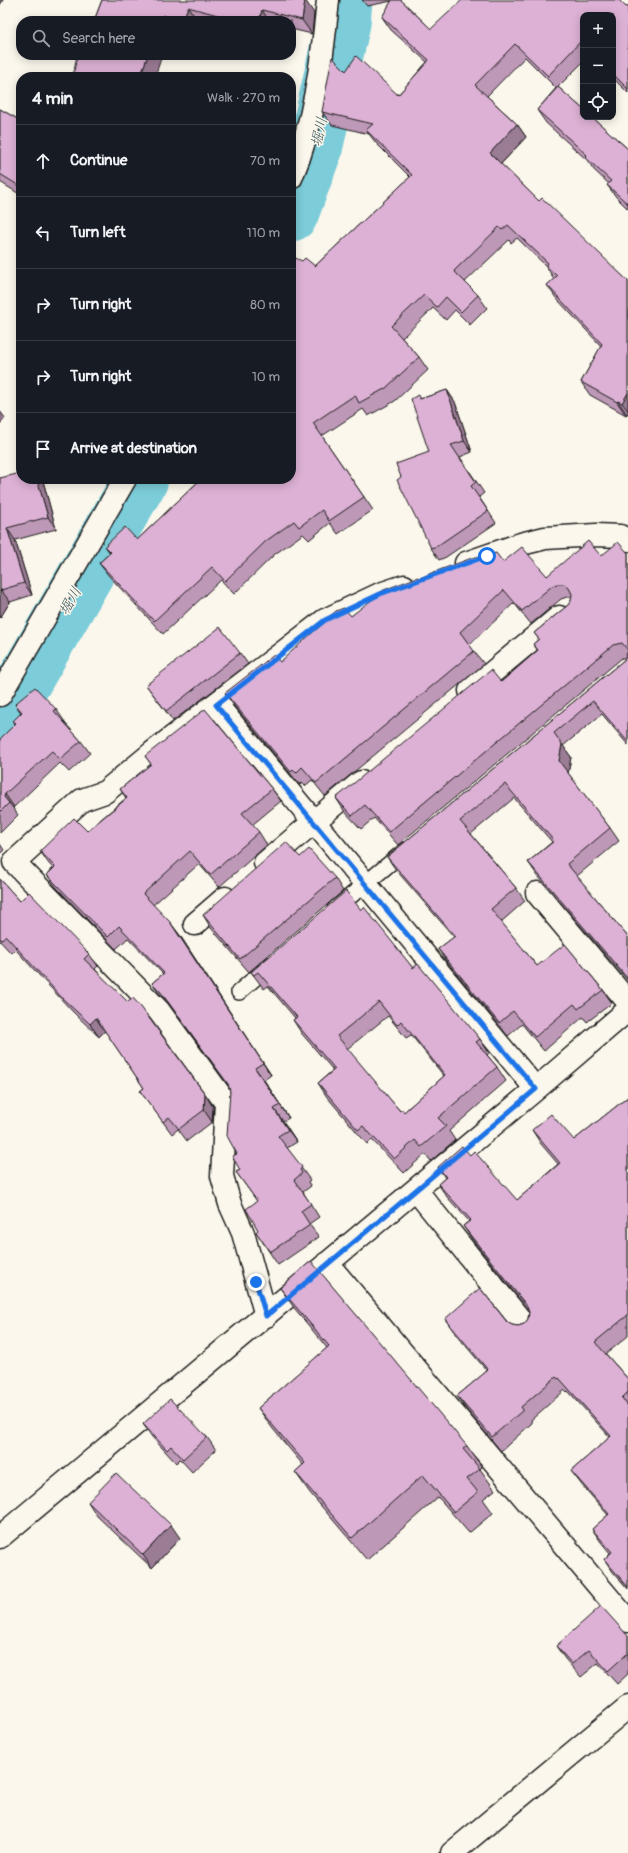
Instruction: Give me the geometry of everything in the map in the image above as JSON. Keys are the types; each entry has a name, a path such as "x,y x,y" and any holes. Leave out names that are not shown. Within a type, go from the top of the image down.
{"street":[{"path":"296,166 316,96 328,0"},
{"path":"0,695 122,484"},
{"path":"444,571 521,544 545,538 596,535 620,536 628,540"},
{"path":"266,1316 243,1233 230,1204 222,1176 226,1103 159,1011 14,862 82,800 105,792 152,753 325,620 380,594 423,579"},
{"path":"453,705 569,609"},
{"path":"216,705 536,1089"},
{"path":"195,924 374,771"},
{"path":"537,893 628,1002"},
{"path":"0,1537 266,1316 628,1010"},
{"path":"416,1190 526,1327"},
{"path":"327,1264 628,1621"},
{"path":"452,1853 628,1706"}],"lane":[{"path":"323,920 414,843"},
{"path":"239,992 281,956"}],"building":[{"path":"102,0 305,0 302,20 296,18 296,16 286,16 262,10 260,16 221,16 188,7 184,16 96,16"},
{"path":"392,0 401,0 431,29 462,0 619,0 626,7 628,5 628,89 616,77 616,12 580,12 580,42 548,76 515,44 475,85 517,124 490,153 539,201 542,198 628,281 628,393 622,403 617,402 581,382 602,344 547,285 557,276 546,266 548,263 508,225 502,230 499,227 454,271 478,295 461,312 446,297 437,307 424,295 391,326 419,357 386,388 359,403 355,395 313,423 364,497 329,521 322,510 299,527 294,521 266,541 225,581 212,567 154,621 99,563 111,552 105,546 125,527 137,540 196,484 296,484 296,258 302,261 305,258 315,266 412,175 366,130 373,124 322,112 332,57 346,71 356,56 398,95 429,60 382,17"},
{"path":"76,60 146,60 142,72 74,72"},
{"path":"558,87 580,106 580,120 595,120 628,149 628,204 607,185 611,181 585,157 587,155 537,110"},
{"path":"0,109 16,118 16,184 0,174"},
{"path":"447,390 464,441 451,445 476,482 471,486 488,511 437,546 431,548 397,480 401,477 396,464 429,452 411,399 418,395 420,399"},
{"path":"16,474 16,484 38,484 48,517 7,528 24,583 1,590 0,592 0,478"},
{"path":"588,541 601,556 618,542 628,553 628,650 622,643 613,645 389,832 365,805 352,816 336,798 491,670 501,682 538,650 533,644 539,639 534,633 568,605 571,601 572,594 569,588 564,584 552,586 522,611 504,590 460,632 474,651 316,783 302,767 296,773 293,770 291,772 225,693 274,655 280,662 336,611 344,608 351,616 384,590 418,577 419,579 472,558 496,553 503,562 522,547 547,576"},
{"path":"220,627 240,653 166,711 146,685"},
{"path":"628,650 628,742 593,701 554,733 562,744 559,761 610,828 567,864 628,937 628,979 528,862 554,841 505,784 460,821 516,888 491,909 537,966 565,944 603,990 578,1009 574,1004 535,1037 513,1011 499,1023 438,949 455,936 387,857 625,659"},
{"path":"35,687 56,709 54,711 81,741 60,759 52,751 5,794 4,797 9,803 0,812 0,739 16,723 13,721 22,712 15,704"},
{"path":"205,709 272,789 242,813 259,832 210,875 190,851 143,894 170,922 263,1063 255,1068 280,1105 274,1109 288,1130 278,1136 302,1167 300,1170 302,1173 294,1180 311,1204 301,1211 310,1225 270,1252 256,1232 258,1230 246,1209 257,1201 236,1172 240,1170 232,1156 237,1154 227,1136 230,1091 228,1084 160,991 152,983 164,973 119,926 108,937 47,875 55,867 40,851 74,818 87,831 127,798 120,789 151,764 145,756"},
{"path":"286,842 300,857 309,849 335,878 240,959 203,915"},
{"path":"0,879 20,901 29,892 89,954 84,959 128,1002 133,998 141,1007 205,1094 204,1110 179,1129 169,1117 163,1122 140,1091 144,1088 96,1018 90,1024 63,999 6,936 2,940 0,938"},
{"path":"346,891 361,910 364,907 413,968 418,964 480,1039 476,1042 497,1067 438,1118 446,1126 421,1147 415,1140 394,1159 363,1126 358,1130 318,1083 335,1069 293,1020 297,1017 258,972 254,975 251,972","holes":["379,1002 397,1025 401,1021 445,1075 404,1112 402,1109 400,1111 337,1036"]},
{"path":"628,1097 628,1315 595,1342 628,1379 628,1392 622,1398 628,1406 628,1587 604,1559 612,1552 592,1529 609,1514 571,1471 611,1436 559,1378 558,1379 556,1377 521,1407 523,1410 492,1437 457,1396 488,1370 445,1319 480,1288 507,1322 512,1325 518,1326 524,1324 528,1319 529,1312 527,1306 463,1226 471,1220 438,1184 446,1177 438,1167 462,1146 470,1155 474,1151 517,1200 560,1163 532,1130 551,1114 574,1140"},
{"path":"311,1261 467,1446 463,1449 480,1469 467,1479 478,1492 454,1512 423,1475 352,1538 295,1472 305,1463 258,1408 329,1346 280,1288"},
{"path":"170,1399 207,1437 183,1459 171,1446 167,1450 143,1424"},
{"path":"116,1473 171,1525 143,1555 88,1502"},
{"path":"601,1606 628,1636 628,1653 608,1671 589,1650 572,1664 556,1646"}],"waterway":[{"name":"堀川","path":"296,200 315,149 343,23 345,0"},
{"name":"堀川","path":"0,723 138,484"}],"route":[{"path":"256,1282 266,1316 536,1089 216,705 325,620 380,594 487,556"}]}
